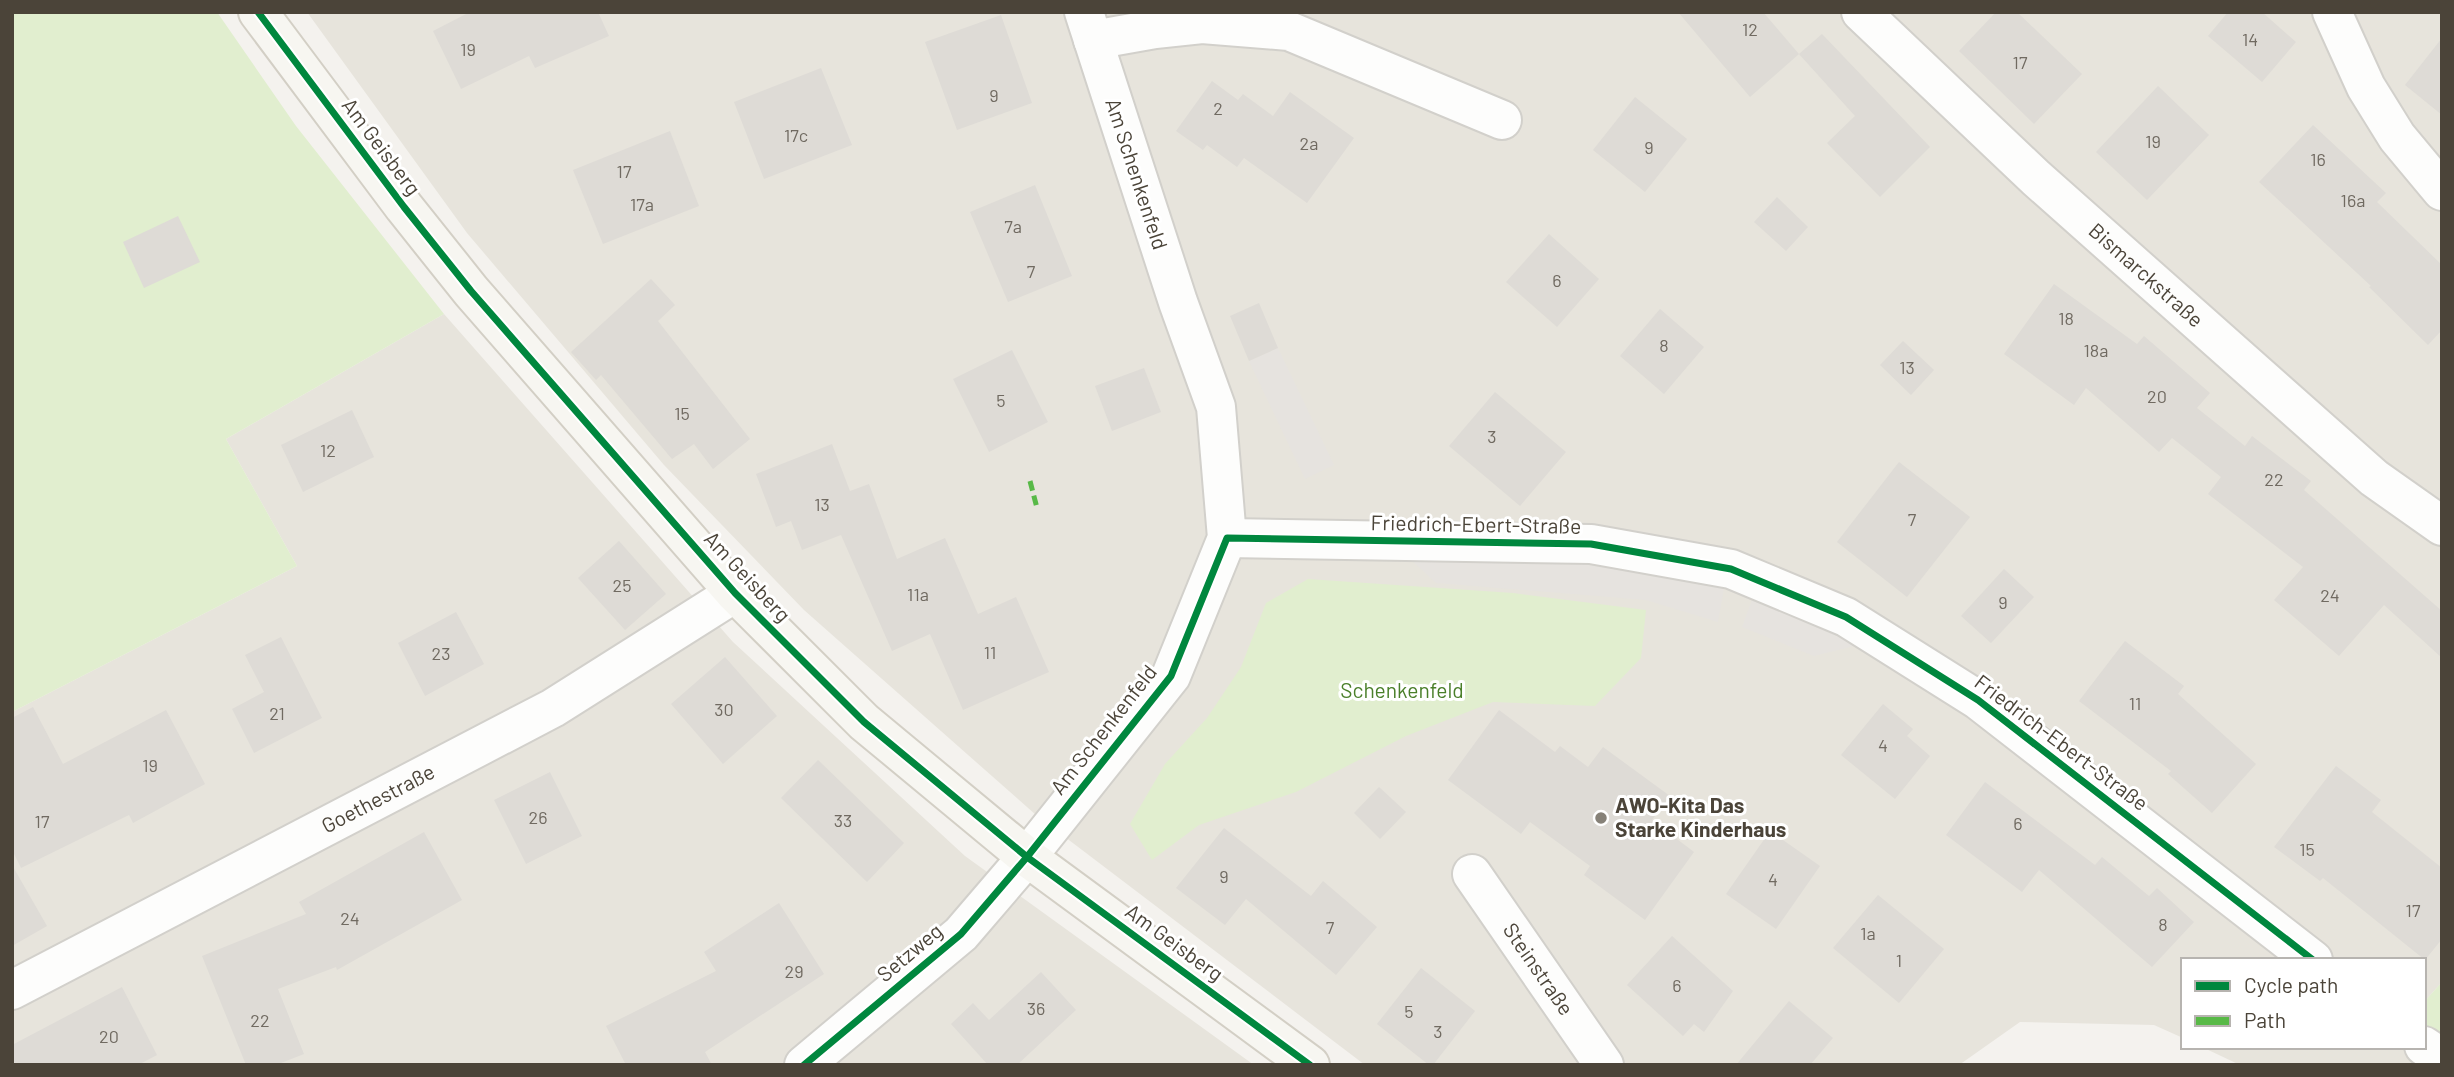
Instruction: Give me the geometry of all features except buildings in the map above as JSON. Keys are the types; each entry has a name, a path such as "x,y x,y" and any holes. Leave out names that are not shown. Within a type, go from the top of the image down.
{"street":[{"name":"Am Geisberg","path":"258,12 404,207 471,291 735,593 864,722 1027,857 1310,1065"},
{"name":"Bismarckstraße","path":"1861,12 2036,178 2374,478 2442,526"},
{"path":"2332,12 2366,88 2397,137 2442,191"},
{"path":"1089,26 1155,29 1202,24 1289,31 1502,120"},
{"name":"Am Schenkenfeld","path":"1027,857 1171,676 1227,538 1216,407 1178,302 1089,26"},
{"name":"Friedrich-Ebert-Straße","path":"1227,538 1591,544 1731,569 1846,617 1978,700 2310,958"},
{"name":"Goethestraße","path":"12,990 553,708 735,593"},
{"name":"Setzweg","path":"804,1065 961,934 1027,857"},
{"name":"Steinstraße","path":"1472,874 1604,1065"},
{"path":"2426,1047 2442,1058"}],"shaded area":[{"name":"Schenkenfeld","path":"307,12 2442,12 2442,982 2426,1000 2426,958 2181,958 2181,1037 2154,1025 2020,1022 1959,1065 1365,1065 1036,815 804,610 664,465 467,233"},
{"path":"444,314 733,642 965,856 1254,1065 12,1065 12,712 297,566 226,439"},
{"path":"1278,348 1334,465 1305,479 1249,361"},
{"path":"1408,557 1581,560 1671,574 1724,589 1718,622 1646,600 1436,583"},
{"path":"1753,597 1795,612 1858,645 1814,656 1742,627"},
{"path":"2206,1049 2424,1049 2428,1065 2240,1065"}],"green space":[{"path":"12,12 217,12 296,126 444,314 226,439 297,566 12,712"},
{"path":"1308,579 1513,593 1646,610 1641,658 1595,706 1493,702 1406,736 1296,792 1199,825 1152,860 1130,824 1165,764 1207,718 1241,667 1266,603"},
{"path":"2442,982 2442,1034 2426,1025 2426,1000"}],"marked path":[{"path":"1030,481 1037,508"}],"cycle path":[{"path":"258,12 404,207 471,291 735,593 864,722 1027,857 1310,1065"},
{"path":"804,1065 961,934 1027,857 1171,676 1227,538 1591,544 1731,569 1846,617 1978,700 2310,958"}],"place":[{"name":"AWO-Kita Das Starke Kinderhaus","path":"1601,818"}]}
